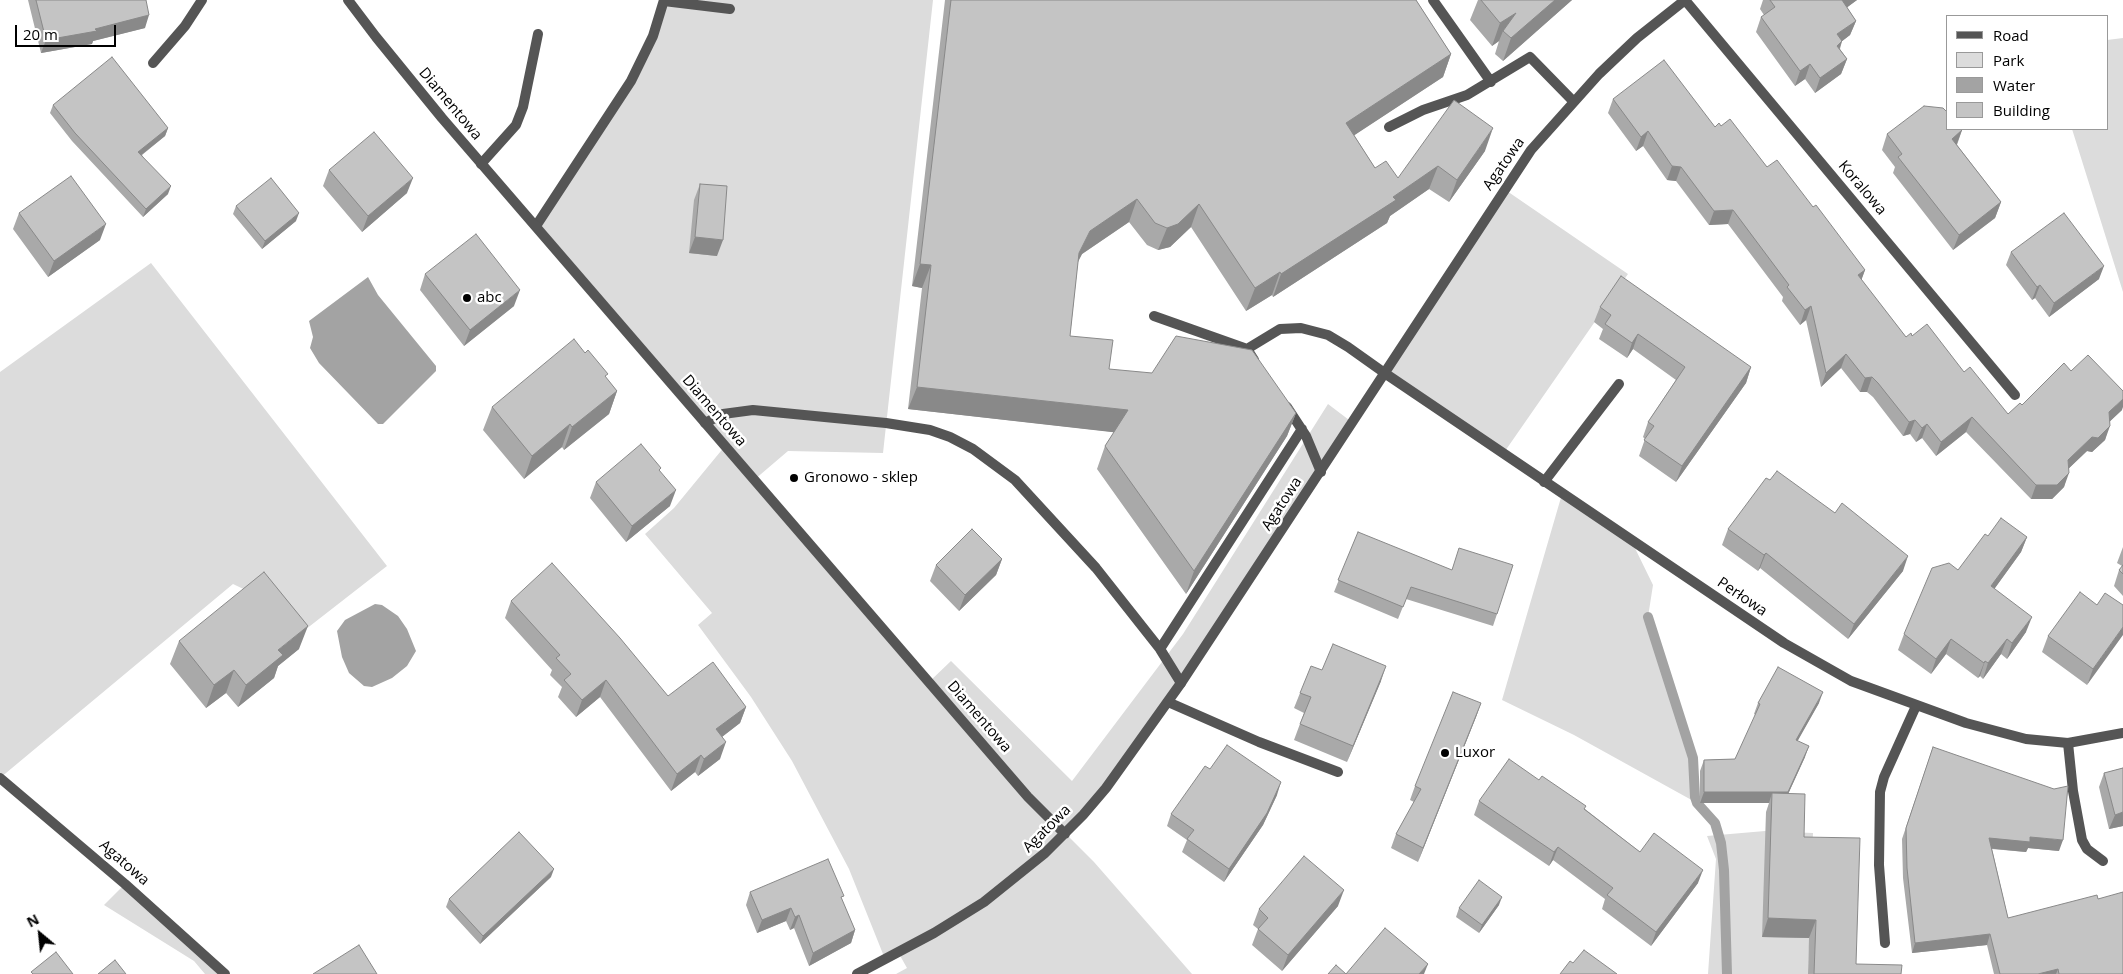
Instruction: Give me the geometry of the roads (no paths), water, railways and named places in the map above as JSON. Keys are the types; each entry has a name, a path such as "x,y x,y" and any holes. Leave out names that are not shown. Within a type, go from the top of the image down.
{"street":[{"path":"153,63 185,26 202,0"},
{"name":"Diamentowa","path":"348,0 397,64 481,164 1028,797 1065,834"},
{"path":"1433,0 1491,82"},
{"name":"Agatowa","path":"857,974 934,933 984,902 1027,870 1065,834 1106,788 1181,683 1386,374 1526,158 1573,101 1637,38 1685,0"},
{"name":"Koralowa","path":"1685,0 2015,395"},
{"path":"536,226 631,81 649,46 664,1 730,9"},
{"path":"481,164 516,125 523,107 538,34"},
{"path":"1389,127 1404,117 1467,95 1530,57 1573,101"},
{"path":"1154,316 1247,349 1258,365"},
{"name":"Perłowa","path":"1247,349 1280,330 1301,328 1328,335 1544,482 1821,665 1859,685 1916,706 2011,735 2068,742 2123,733"},
{"path":"1544,482 1619,384"},
{"path":"1280,397 1302,428 1321,472"},
{"path":"705,423 723,414 753,410 886,423 930,430 950,437 973,449 1014,480 1096,568 1160,649 1181,683"},
{"path":"1160,649 1302,428"},
{"path":"1168,702 1259,742 1338,772"},
{"path":"1885,943 1879,865 1880,792 1884,777 1916,706"},
{"path":"2068,742 2073,791 2082,840 2087,849 2102,860"},
{"name":"Agatowa","path":"0,778 125,884 226,974"}],"water":[{"path":"368,277 378,295 436,366 436,371 383,424 378,424 319,363 310,348 313,337 309,321"},
{"path":"375,604 382,605 398,616 407,629 416,651 407,666 392,678 372,687 364,686 349,673 342,657 337,631 345,620"}],"waterway":[{"path":"1648,617 1693,758 1695,797 1697,803 1715,823 1721,843 1724,870 1727,974"}],"place":[{"name":"abc","path":"467,298"},
{"name":"Gronowo - sklep","path":"794,478"},
{"name":"Luxor","path":"1445,753"}]}
